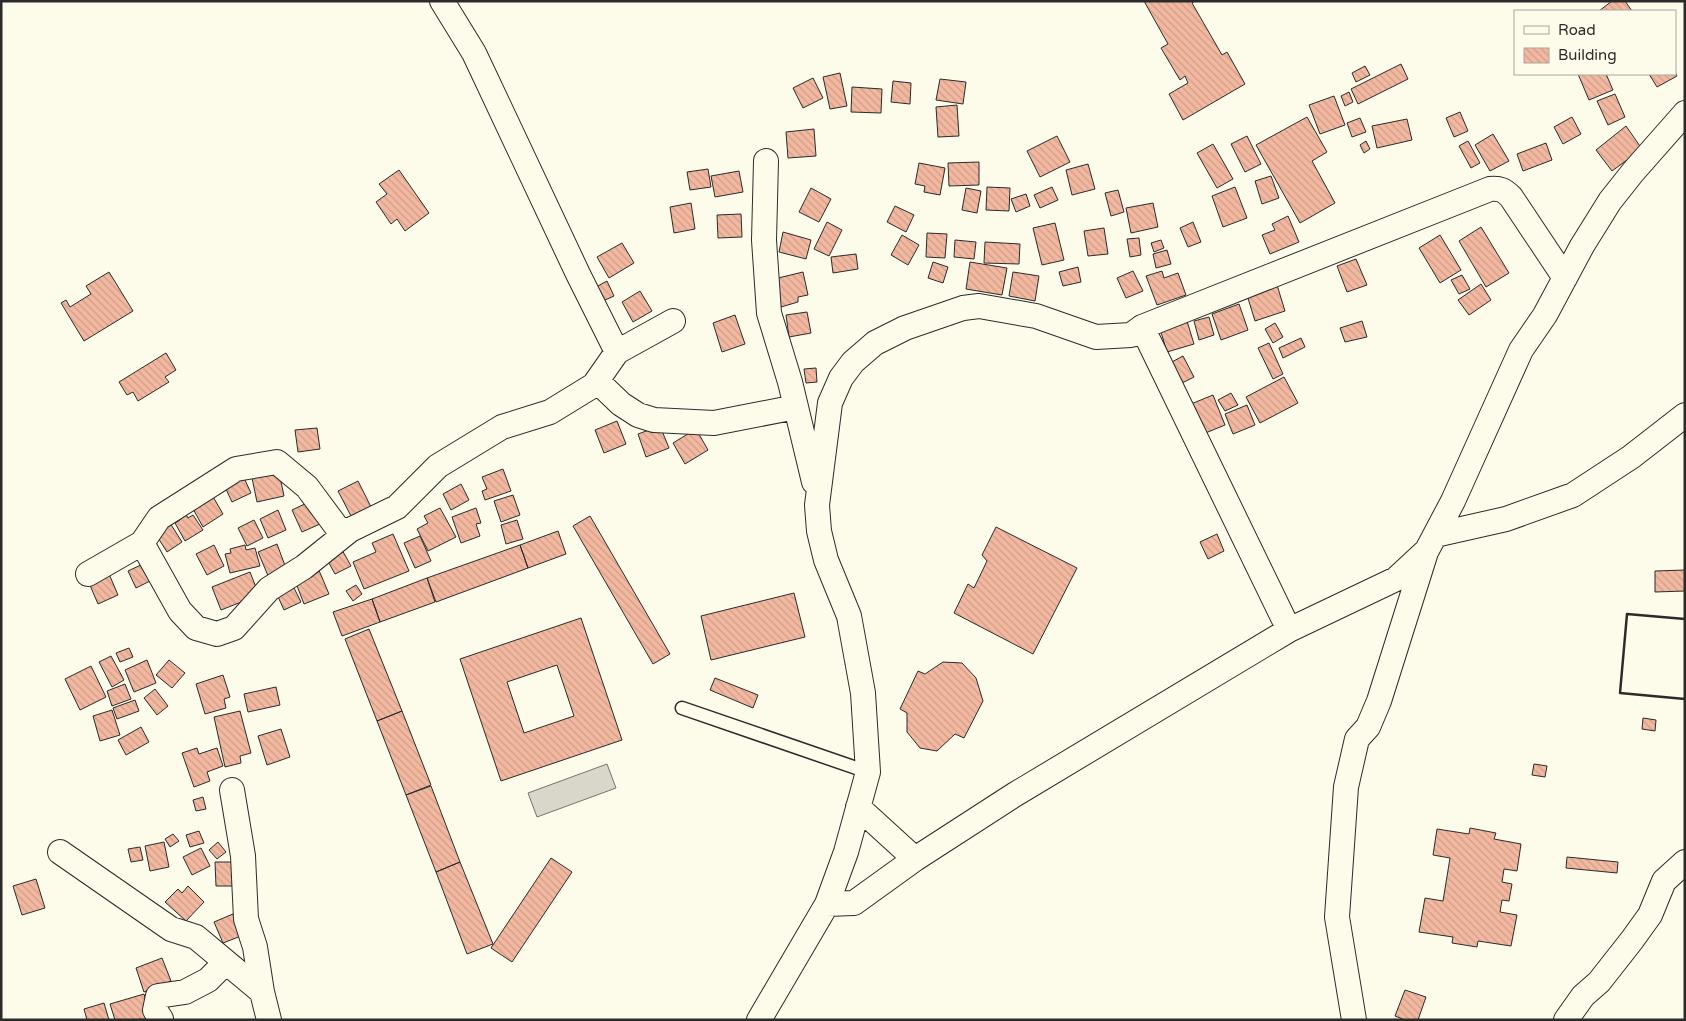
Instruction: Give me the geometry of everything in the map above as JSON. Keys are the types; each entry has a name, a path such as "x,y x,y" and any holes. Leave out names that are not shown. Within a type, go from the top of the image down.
{"street":[{"path":"442,1 474,53 578,274 617,352"},
{"path":"1354,1020 1336,917 1346,787 1356,739 1368,727 1379,701 1430,543 1453,501 1521,350 1545,314 1582,246 1610,201 1639,165 1685,114"},
{"path":"759,1020 827,904 846,852 868,772 863,693 848,616 826,560 819,530 817,499 796,406 769,313 764,240 766,161"},
{"path":"817,499 830,404 841,378 853,362 875,343 934,316 963,308 979,306 1036,316 1096,337 1131,335 1142,327 1490,189 1498,188 1511,197 1565,278"},
{"path":"142,543 180,611 196,628 217,634 234,628 269,589 304,567 350,530 397,507 438,466 502,427 550,412 594,385 617,352 673,321"},
{"path":"1142,327 1289,630"},
{"path":"597,381 621,404 638,414 654,420 714,423 796,406"},
{"path":"827,904 854,903 915,859 1014,795 1289,630 1396,579 1430,543 1573,495 1631,457 1685,415"},
{"path":"88,574 142,543 159,518 236,469 277,462 307,487 339,530 350,530"},
{"path":"232,790 243,856 246,919 255,947 262,992 269,1020"},
{"path":"858,807 915,859"},
{"path":"60,852 172,930 196,937 262,992"},
{"path":"1566,1020 1583,996 1598,982 1637,934 1650,915 1664,881 1685,862"},
{"path":"161,1019 155,1010 158,996 185,992 208,980 226,962"}],"lane":[{"path":"682,708 868,772"}],"shaded area":[{"path":"607,764 616,788 537,817 528,793"}],"building":[{"path":"1144,1 1195,1 1192,3 1222,55 1227,52 1245,84 1183,120 1169,94 1188,83 1185,76 1180,80 1161,48 1168,44"},
{"path":"1612,1 1625,1 1631,10 1600,10"},
{"path":"1401,64 1408,79 1358,104 1351,89"},
{"path":"1365,66 1370,75 1356,82 1352,73"},
{"path":"840,73 847,106 830,109 823,77"},
{"path":"1676,74 1677,76 1657,87 1650,75"},
{"path":"1578,75 1606,75 1613,90 1589,100"},
{"path":"813,78 823,98 803,108 793,88"},
{"path":"940,79 966,82 963,104 936,100"},
{"path":"893,81 911,83 910,104 891,102"},
{"path":"852,87 882,89 881,113 851,112"},
{"path":"1349,92 1353,102 1345,106 1341,96"},
{"path":"1615,94 1625,117 1608,125 1597,101"},
{"path":"1334,96 1345,125 1320,134 1309,105"},
{"path":"957,105 959,136 938,137 936,107"},
{"path":"1460,112 1468,131 1454,137 1446,118"},
{"path":"1307,117 1327,152 1312,161 1335,203 1300,223 1256,145"},
{"path":"1572,117 1581,134 1563,144 1554,127"},
{"path":"1360,118 1366,132 1352,137 1347,123"},
{"path":"1407,119 1412,140 1377,148 1372,126"},
{"path":"1626,126 1642,149 1612,171 1596,150"},
{"path":"814,129 816,156 788,158 786,132"},
{"path":"1493,134 1509,161 1490,171 1475,145"},
{"path":"1057,136 1070,162 1040,177 1027,151"},
{"path":"1247,136 1261,164 1245,172 1231,144"},
{"path":"1366,141 1370,149 1364,153 1360,145"},
{"path":"1468,141 1480,163 1471,168 1459,146"},
{"path":"1546,143 1552,160 1523,171 1517,154"},
{"path":"1213,144 1233,179 1217,188 1197,153"},
{"path":"979,162 979,185 949,186 948,163"},
{"path":"919,163 945,168 940,195 924,192 925,186 915,184"},
{"path":"1088,164 1095,189 1072,195 1066,170"},
{"path":"708,169 711,187 690,190 687,172"},
{"path":"399,170 429,213 405,231 397,219 391,224 376,202 387,194 379,184"},
{"path":"739,171 743,192 715,197 711,176"},
{"path":"1271,176 1279,198 1262,204 1255,181"},
{"path":"987,187 1010,188 1009,211 986,210"},
{"path":"1052,187 1058,200 1040,208 1034,195"},
{"path":"1235,187 1247,218 1223,227 1212,196"},
{"path":"811,188 831,199 819,222 799,212"},
{"path":"966,188 981,191 977,213 962,210"},
{"path":"1118,190 1124,212 1111,216 1105,193"},
{"path":"1026,194 1030,206 1016,212 1011,199"},
{"path":"691,203 695,229 674,233 670,207"},
{"path":"1153,203 1158,227 1131,233 1126,208"},
{"path":"895,206 914,215 906,232 887,222"},
{"path":"741,214 742,237 718,238 717,215"},
{"path":"1288,216 1299,242 1270,254 1262,235 1275,230 1272,224"},
{"path":"827,222 842,230 829,256 814,249"},
{"path":"1193,222 1201,242 1188,247 1180,228"},
{"path":"1055,223 1064,260 1042,265 1033,228"},
{"path":"1481,227 1509,273 1486,287 1459,241"},
{"path":"1104,228 1108,254 1088,256 1084,231"},
{"path":"783,232 811,240 806,259 779,252"},
{"path":"927,233 947,234 945,258 926,257"},
{"path":"902,235 919,245 908,265 891,255"},
{"path":"1440,235 1461,270 1440,283 1419,248"},
{"path":"1139,238 1141,255 1130,257 1127,239"},
{"path":"955,240 976,242 974,259 954,257"},
{"path":"1161,240 1164,248 1154,252 1151,243"},
{"path":"985,242 1020,244 1019,264 984,263"},
{"path":"622,243 634,263 609,278 597,257"},
{"path":"1167,250 1171,264 1156,268 1153,254"},
{"path":"856,254 858,269 833,273 831,257"},
{"path":"1356,259 1367,285 1347,292 1337,266"},
{"path":"933,262 948,267 943,283 928,278"},
{"path":"970,262 1007,268 1002,295 966,289"},
{"path":"1078,267 1081,282 1063,286 1059,272"},
{"path":"1133,271 1143,291 1126,298 1117,278"},
{"path":"1162,271 1164,278 1178,273 1186,295 1157,305 1146,276"},
{"path":"109,272 133,311 84,341 61,303 66,300 70,307 91,294 86,286"},
{"path":"803,272 808,295 798,297 798,302 781,307 774,279"},
{"path":"1013,272 1039,276 1035,301 1009,296"},
{"path":"1462,275 1470,289 1459,294 1451,280"},
{"path":"607,281 614,296 603,301 596,287"},
{"path":"1481,284 1491,300 1469,315 1458,300"},
{"path":"1277,285 1285,311 1255,321 1247,295"},
{"path":"640,291 652,311 633,322 622,302"},
{"path":"1239,304 1248,330 1221,340 1212,314"},
{"path":"807,312 811,333 789,337 786,315"},
{"path":"735,315 745,344 722,352 713,323"},
{"path":"1209,317 1214,335 1199,340 1194,321"},
{"path":"1187,321 1194,344 1167,352 1160,329"},
{"path":"1362,321 1367,337 1345,342 1340,328"},
{"path":"1275,323 1283,337 1273,343 1265,329"},
{"path":"1301,338 1305,347 1283,358 1279,348"},
{"path":"1269,343 1283,374 1273,379 1258,348"},
{"path":"166,353 176,370 165,377 169,382 138,401 133,392 127,395 119,382"},
{"path":"1183,356 1194,377 1180,384 1170,363"},
{"path":"816,368 817,382 806,383 804,369"},
{"path":"1284,377 1298,403 1260,423 1246,397"},
{"path":"1231,393 1238,405 1225,411 1218,400"},
{"path":"1213,395 1225,425 1203,434 1191,404"},
{"path":"1247,405 1255,425 1233,434 1225,414"},
{"path":"617,421 626,444 604,453 595,430"},
{"path":"660,426 669,448 646,457 638,434"},
{"path":"317,428 320,449 298,452 295,430"},
{"path":"696,429 708,450 685,464 673,443"},
{"path":"503,469 511,491 485,500 482,491 487,489 482,477"},
{"path":"279,472 284,496 257,502 252,478"},
{"path":"244,478 251,493 232,502 225,487"},
{"path":"358,481 371,507 351,516 338,491"},
{"path":"461,484 469,500 451,510 443,494"},
{"path":"212,495 223,514 203,527 192,507"},
{"path":"513,495 520,515 501,522 494,501"},
{"path":"309,502 320,524 302,532 292,510"},
{"path":"440,508 456,537 428,551 417,529 428,523 424,516"},
{"path":"476,508 481,523 476,524 480,536 461,543 452,517"},
{"path":"278,510 286,530 268,538 260,519"},
{"path":"184,511 188,518 193,515 203,530 185,541 175,523 180,520 177,515"},
{"path":"590,516 670,654 653,664 573,526"},
{"path":"254,520 263,538 247,546 238,528"},
{"path":"517,520 523,539 506,544 501,525"},
{"path":"170,523 182,542 167,552 155,533"},
{"path":"996,527 1077,568 1033,654 954,613 968,584 974,588 987,561 982,555"},
{"path":"558,531 566,554 528,568 520,545"},
{"path":"393,534 409,571 364,589 353,562 376,552 372,543"},
{"path":"1217,534 1224,551 1208,559 1200,542"},
{"path":"420,536 431,561 415,568 404,543"},
{"path":"277,544 287,571 269,578 258,552"},
{"path":"214,545 224,566 207,575 196,554"},
{"path":"245,545 246,550 255,548 260,566 230,573 225,554 231,553 230,549"},
{"path":"520,545 528,568 436,602 427,578"},
{"path":"341,548 351,566 335,574 325,556"},
{"path":"143,564 152,580 136,588 128,571"},
{"path":"318,568 329,594 304,604 294,578"},
{"path":"1685,570 1685,591 1655,592 1655,571"},
{"path":"250,572 259,595 221,610 212,587"},
{"path":"109,574 118,595 98,604 89,583"},
{"path":"427,578 435,602 380,622 372,599"},
{"path":"291,582 301,602 284,610 275,590"},
{"path":"356,585 362,594 353,601 346,591"},
{"path":"794,593 805,637 711,660 701,616"},
{"path":"372,599 380,622 342,636 333,612"},
{"path":"581,618 622,740 501,781 460,659","holes":["557,665 574,716 524,733 507,682"]},
{"path":"369,629 402,711 377,721 345,639"},
{"path":"129,648 133,657 120,662 116,653"},
{"path":"111,656 124,680 112,687 99,662"},
{"path":"147,660 156,683 134,692 125,670"},
{"path":"169,660 185,673 172,688 156,675"},
{"path":"943,662 962,663 976,678 983,701 964,738 955,734 937,751 920,748 907,732 907,713 900,709 918,671 925,674"},
{"path":"91,666 106,697 80,710 65,679"},
{"path":"223,675 230,697 224,699 226,708 205,714 196,684"},
{"path":"715,678 758,695 753,708 710,690"},
{"path":"125,684 131,699 112,706 107,691"},
{"path":"276,687 280,705 248,712 244,694"},
{"path":"155,689 168,706 157,715 144,698"},
{"path":"135,700 139,711 117,719 113,708"},
{"path":"112,710 120,735 100,741 93,716"},
{"path":"240,711 251,753 240,756 241,763 225,767 214,717"},
{"path":"402,711 431,785 406,795 377,721"},
{"path":"1643,718 1656,720 1655,731 1642,729"},
{"path":"141,727 149,742 126,755 118,740"},
{"path":"281,729 290,757 267,765 258,736"},
{"path":"197,748 199,754 217,748 223,766 207,772 210,781 194,787 182,753"},
{"path":"1534,764 1547,766 1545,777 1532,775"},
{"path":"431,786 460,862 436,872 406,795"},
{"path":"203,797 206,809 196,811 193,800"},
{"path":"1470,828 1496,833 1494,839 1521,844 1517,871 1504,869 1502,882 1512,884 1509,901 1502,900 1500,912 1517,915 1511,946 1478,941 1477,947 1452,943 1453,937 1419,932 1425,898 1443,901 1450,858 1433,855 1437,829 1469,834"},
{"path":"199,831 204,843 190,847 186,835"},
{"path":"173,834 179,841 170,847 165,839"},
{"path":"164,842 169,867 150,871 145,846"},
{"path":"218,842 226,852 217,859 209,850"},
{"path":"140,847 143,860 131,862 128,849"},
{"path":"201,848 210,866 192,875 183,857"},
{"path":"1567,857 1618,862 1617,873 1566,868"},
{"path":"551,858 572,872 512,962 491,948"},
{"path":"215,862 235,862 235,886 216,886"},
{"path":"460,862 493,944 467,954 436,872"},
{"path":"36,879 45,908 22,915 13,886"},
{"path":"188,886 204,902 186,921 165,902 178,889 182,893"},
{"path":"233,914 241,936 223,943 214,922"},
{"path":"162,958 171,981 144,992 136,968"},
{"path":"1405,990 1426,997 1418,1020 1405,1020 1395,1016"},
{"path":"144,994 151,1019 115,1020 110,1004"},
{"path":"104,1003 109,1020 87,1020 84,1009"}],"wall":[{"path":"1685,619 1627,614 1620,693 1685,699"}]}
